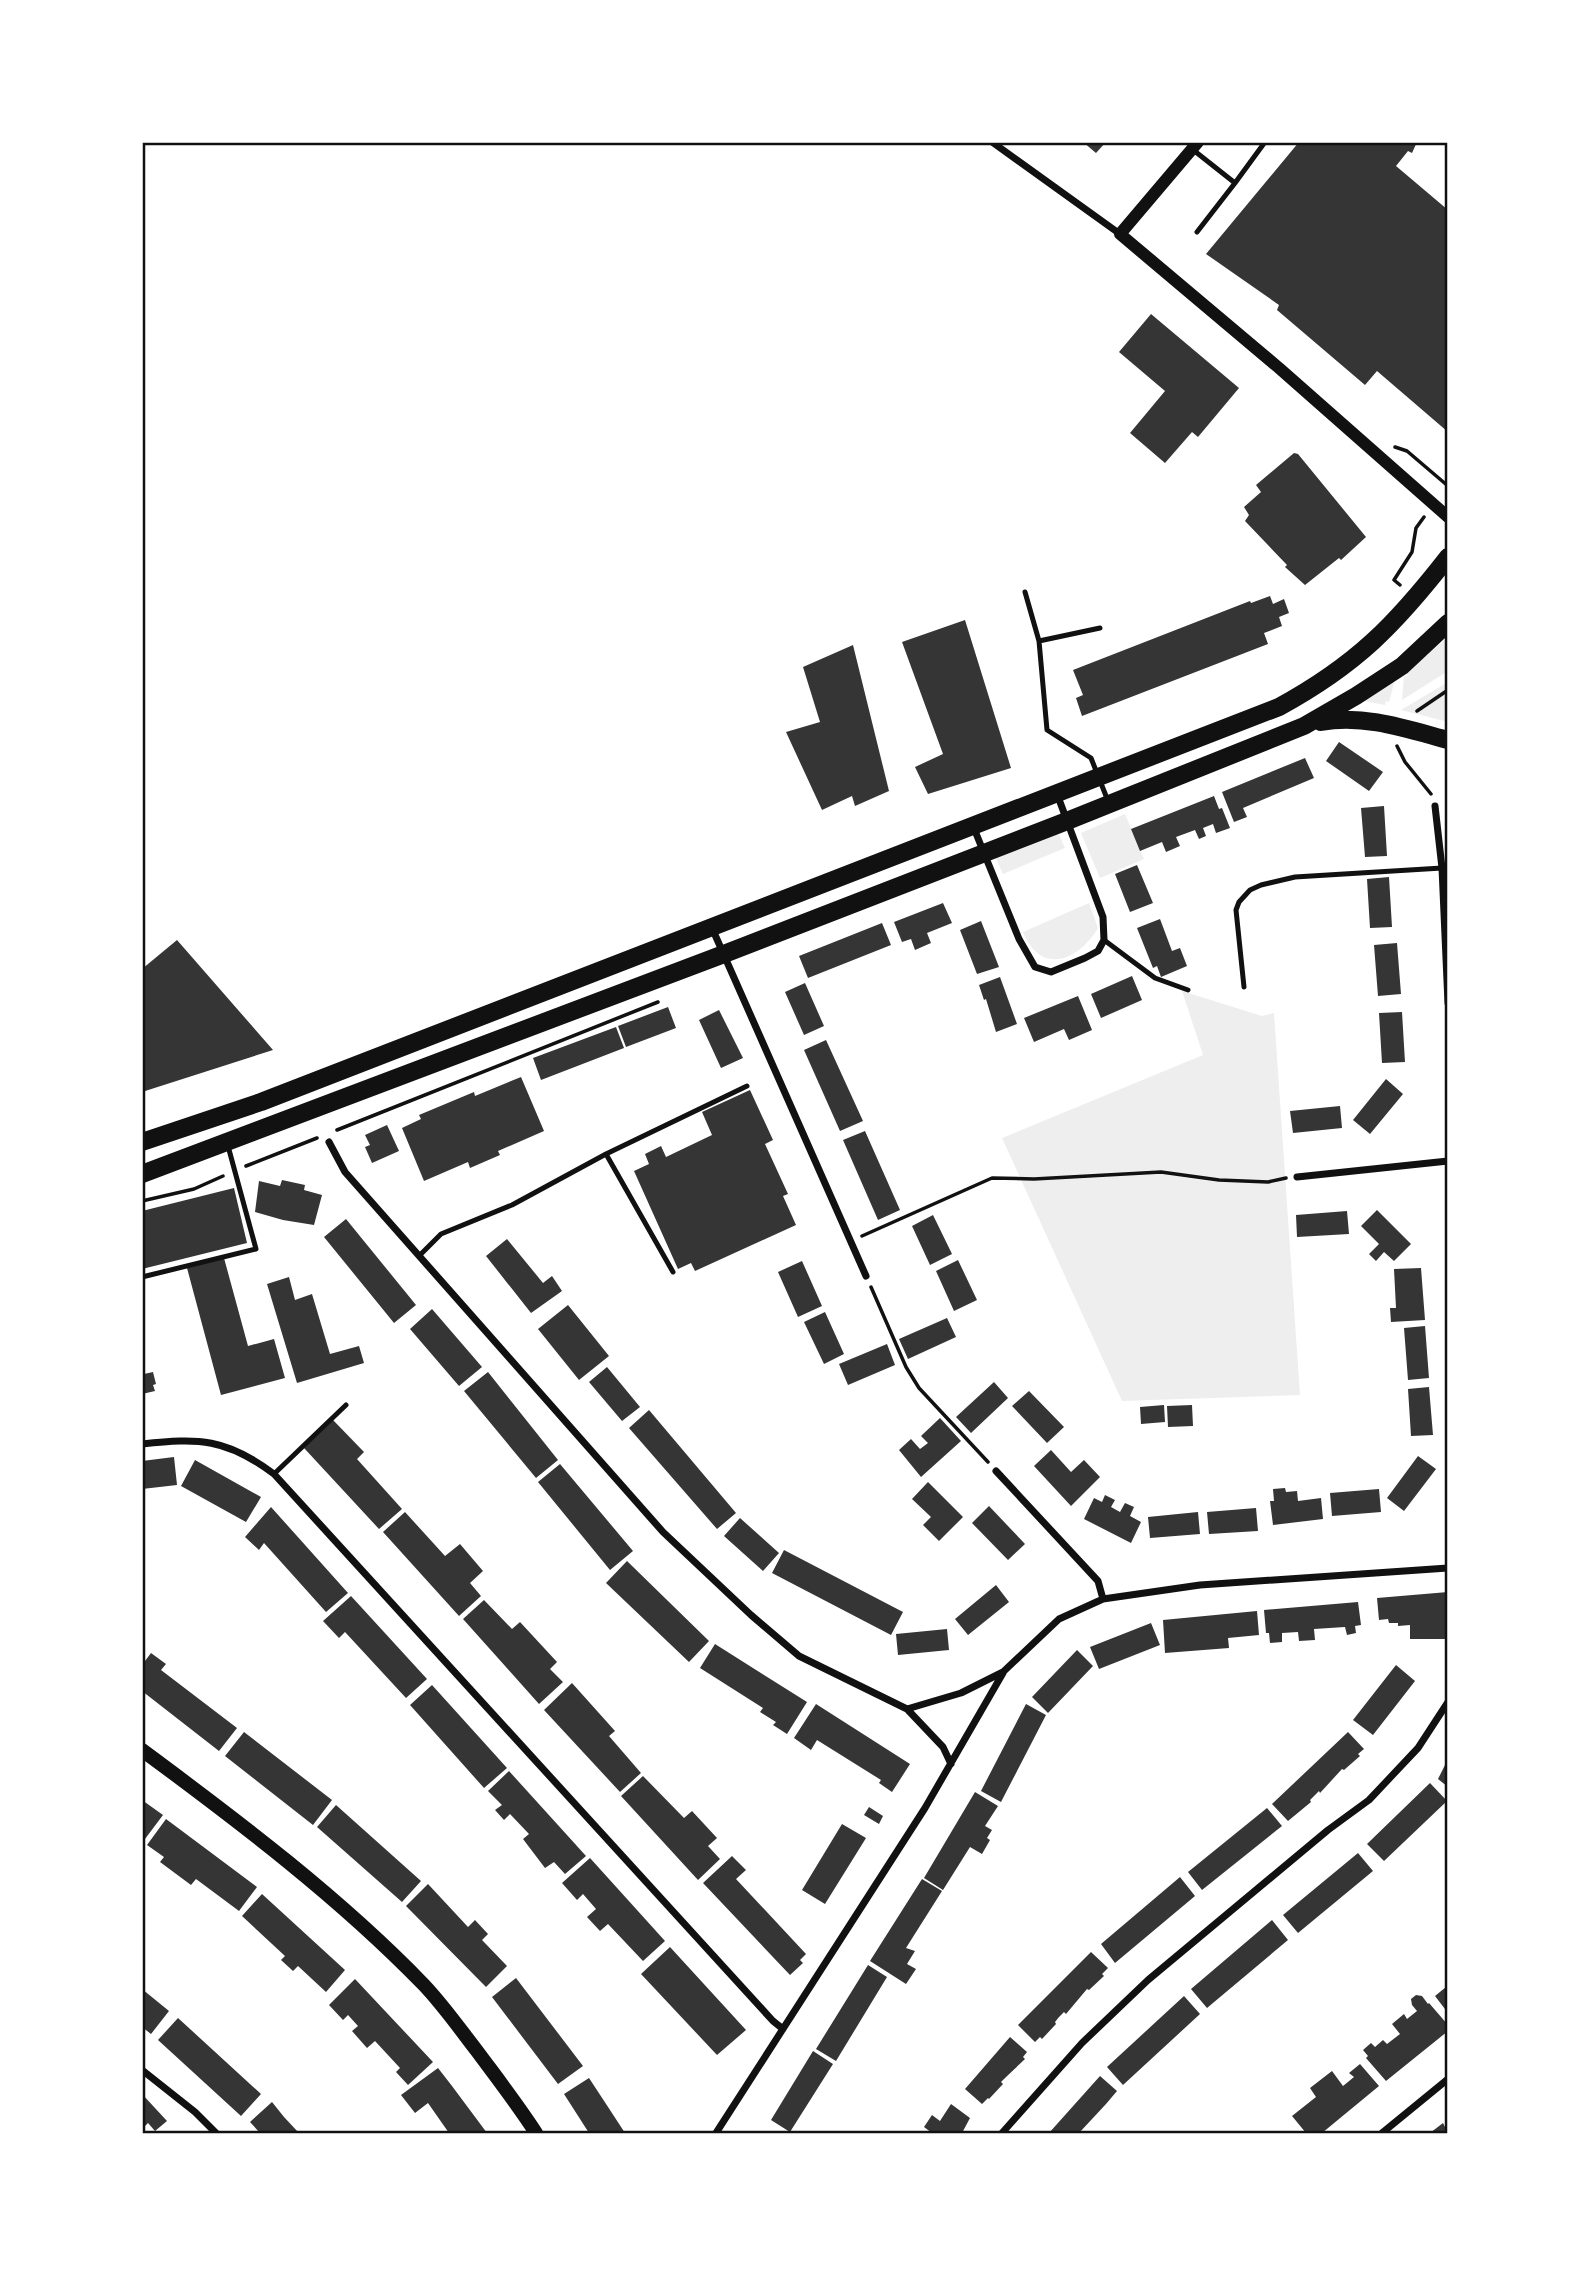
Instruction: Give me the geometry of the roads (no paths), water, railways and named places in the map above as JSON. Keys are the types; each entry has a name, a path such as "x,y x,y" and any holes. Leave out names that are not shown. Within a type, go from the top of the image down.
{"main road":[{"path":"142,1142 261,1102 1279,707 1326,680 1357,657 1396,620 1448,557"},
{"path":"142,1174 724,954 1304,726 1402,666 1448,623"},
{"path":"1304,726 1359,719 1448,740"},
{"path":"142,1750 257,1837 337,1904 425,1986 536,2133"}],"street":[{"path":"992,142 1120,234 1279,368 1448,517"},
{"path":"1120,234 1195,146"},
{"path":"973,826 1019,939 1035,967 1051,971 1085,958 1098,951 1104,940 1103,917 1057,793"},
{"path":"1435,806 1442,868 1448,1003"},
{"path":"712,928 866,1276"},
{"path":"329,1142 345,1172 663,1532 799,1656 907,1709 943,1747 951,1764"},
{"path":"1297,1177 1448,1161"},
{"path":"142,1444 202,1440 250,1456 274,1474 783,2029"},
{"path":"996,1471 1098,1581 1103,1599"},
{"path":"907,1709 961,1693 1003,1672 1059,1619 1103,1599 1200,1585 1448,1568"},
{"path":"716,2133 951,1764 1003,1672"},
{"path":"1002,2133 1082,2043 1148,1980 1328,1830 1369,1800 1418,1748 1448,1702"},
{"path":"142,2070 195,2112 216,2133"},
{"path":"1382,2133 1448,2079"}],"lane":[{"path":"1197,232 1265,142"},
{"path":"1195,146 1235,183"},
{"path":"1025,592 1040,641 1047,730 1091,758 1109,804"},
{"path":"1040,641 1100,628"},
{"path":"1244,986 1236,910 1239,902 1250,890 1295,877 1442,868"},
{"path":"1104,940 1154,978 1188,990"},
{"path":"419,1256 441,1234 512,1205 606,1154 747,1086"},
{"path":"142,1278 256,1248 227,1143"},
{"path":"606,1154 673,1272"},
{"path":"274,1474 346,1405"}]}
